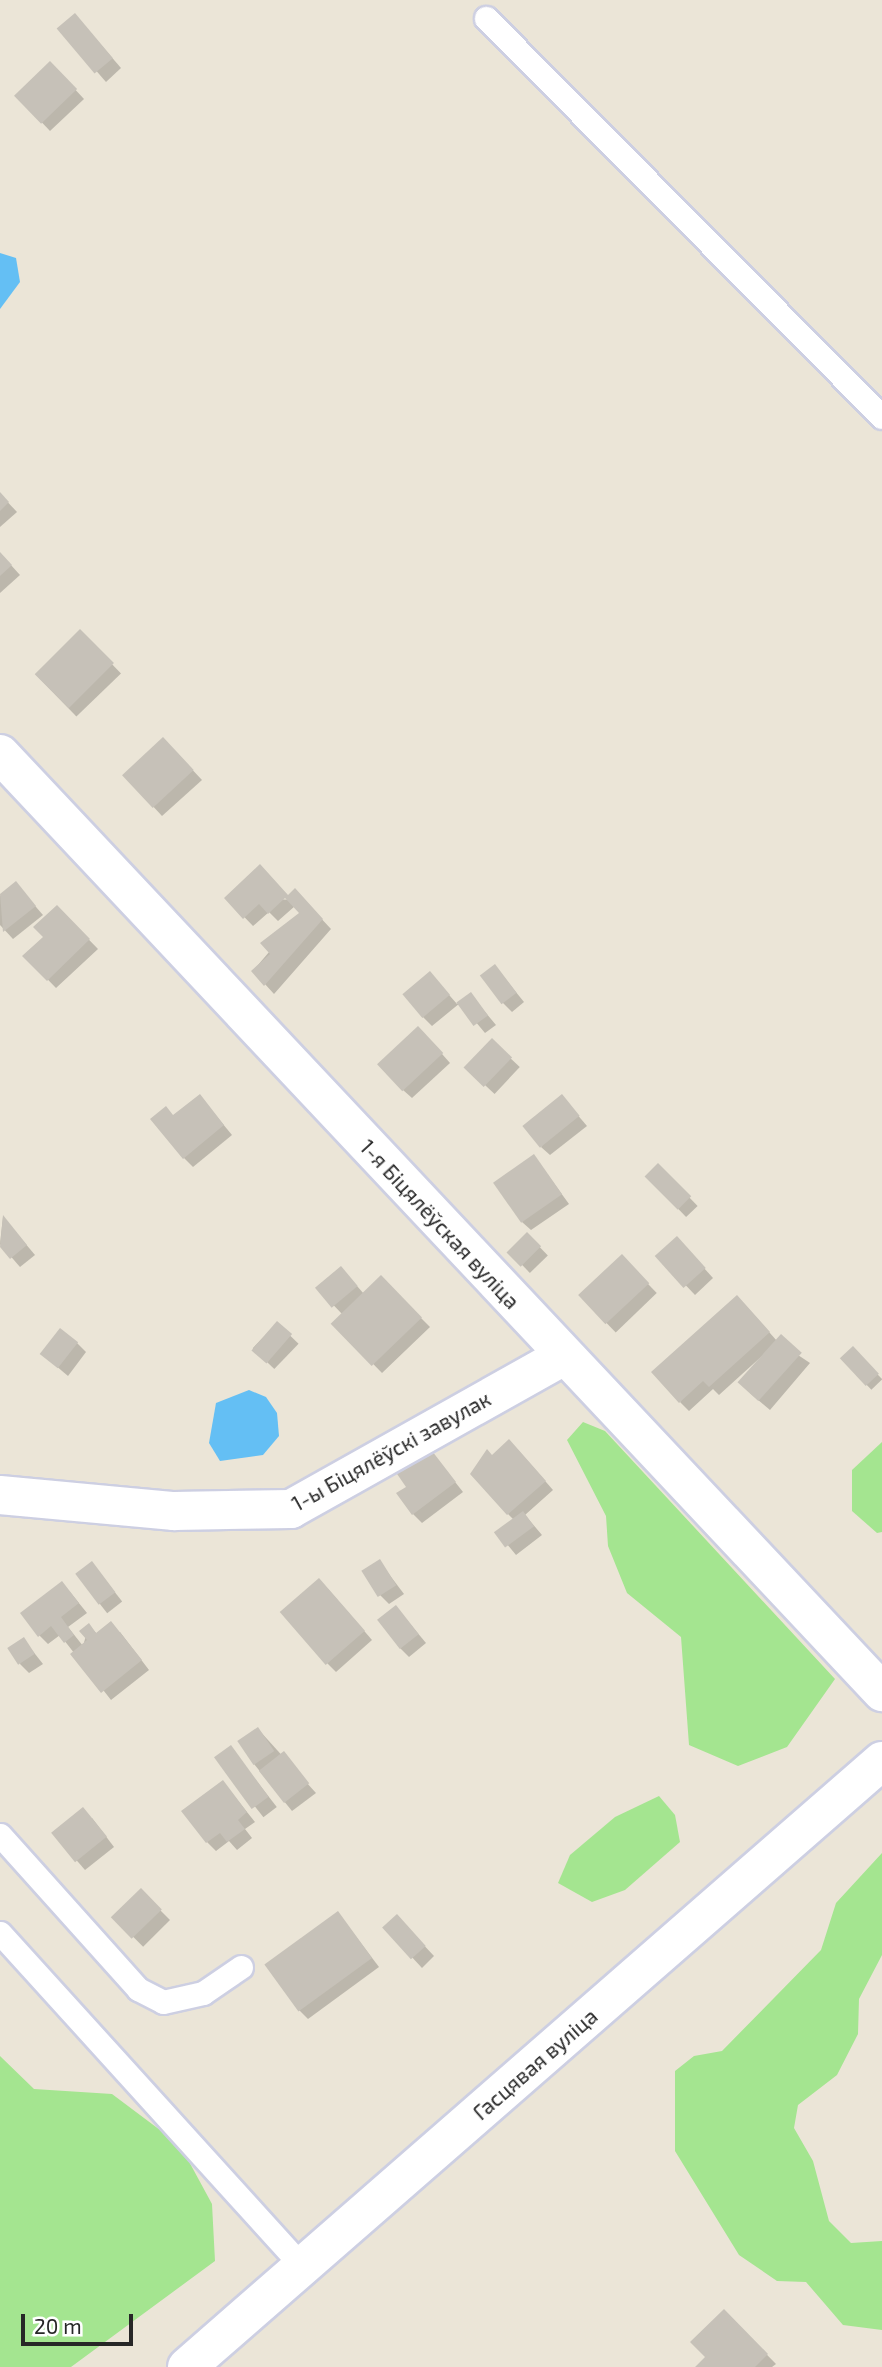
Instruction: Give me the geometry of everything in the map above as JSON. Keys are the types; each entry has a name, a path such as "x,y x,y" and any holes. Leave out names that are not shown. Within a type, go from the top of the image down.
{"street":[{"name":"1-я Біцялёўская вуліца","path":"0,754 882,1692"},
{"name":"1-ы Біцялёўскі завулак","path":"0,1495 174,1511 291,1509 564,1356"},
{"name":"Гасцявая вуліца","path":"187,2367 882,1761"}],"lane":[{"path":"486,18 882,417"},
{"path":"0,1835 138,1989 163,2002 203,1993 241,1967"},
{"path":"0,1933 303,2267"}],"green space":[{"path":"583,1422 605,1431 835,1679 787,1747 738,1766 689,1745 681,1637 627,1593 608,1546 606,1516 567,1440"},
{"path":"882,1442 882,1532 877,1533 852,1511 852,1470"},
{"path":"659,1796 675,1815 680,1842 625,1890 592,1902 558,1883 570,1855 615,1817"},
{"path":"882,1853 882,1955 859,1999 858,2034 837,2075 798,2105 794,2128 813,2161 829,2221 851,2243 882,2241 882,2330 843,2325 806,2282 777,2281 739,2255 675,2151 675,2071 694,2056 722,2051 821,1950 836,1903"},
{"path":"0,2056 34,2089 112,2094 180,2145 212,2204 215,2261 71,2367 0,2367"}],"water":[{"path":"0,253 16,258 20,282 0,309"},
{"path":"249,1390 266,1397 277,1413 279,1436 263,1455 220,1461 209,1443 216,1403"}],"building":[{"path":"75,13 113,58 95,74 57,28"},
{"path":"50,61 77,89 41,124 14,96"},
{"path":"0,492 9,502 0,511"},
{"path":"0,552 12,565 0,576"},
{"path":"80,629 114,663 69,708 35,674"},
{"path":"163,737 194,770 153,808 122,775"},
{"path":"260,864 288,895 295,888 323,919 264,986 251,971 270,954 260,943 299,913 285,898 268,914 259,904 243,919 224,898"},
{"path":"16,881 36,906 3,932 0,894"},
{"path":"57,905 90,939 47,981 22,956 43,937 33,927"},
{"path":"495,964 517,993 501,1004 480,975"},
{"path":"430,971 450,995 422,1018 402,994"},
{"path":"471,992 488,1015 473,1026 456,1003"},
{"path":"418,1026 443,1053 402,1091 377,1064"},
{"path":"492,1038 512,1057 484,1087 464,1067"},
{"path":"200,1094 224,1125 183,1159 150,1119 166,1106 173,1115"},
{"path":"562,1094 580,1116 540,1148 522,1126"},
{"path":"534,1154 562,1194 521,1223 493,1183"},
{"path":"658,1163 691,1196 678,1210 645,1176"},
{"path":"3,1215 27,1245 10,1259 0,1247"},
{"path":"527,1232 541,1246 521,1267 506,1253"},
{"path":"677,1236 706,1268 683,1288 655,1256"},
{"path":"622,1254 649,1283 605,1324 578,1295"},
{"path":"341,1266 358,1286 332,1308 315,1288"},
{"path":"381,1275 422,1317 372,1366 331,1324"},
{"path":"737,1295 770,1332 709,1387 703,1381 679,1403 651,1372"},
{"path":"277,1321 292,1334 267,1364 251,1350"},
{"path":"60,1328 78,1342 58,1368 40,1354"},
{"path":"781,1334 802,1353 758,1401 738,1382"},
{"path":"853,1346 879,1374 866,1386 840,1358"},
{"path":"509,1439 546,1481 507,1515 470,1474 487,1449 492,1455"},
{"path":"429,1447 456,1482 412,1515 396,1493 406,1487 395,1471"},
{"path":"523,1511 534,1526 505,1548 494,1532"},
{"path":"380,1559 396,1585 378,1597 361,1571"},
{"path":"92,1561 115,1592 99,1605 75,1574"},
{"path":"319,1578 365,1631 326,1665 280,1612"},
{"path":"62,1581 79,1603 61,1617 74,1635 64,1643 51,1626 38,1637 20,1613"},
{"path":"396,1605 419,1634 400,1649 377,1620"},
{"path":"111,1621 142,1660 101,1693 70,1654 87,1640 79,1631 89,1623 96,1633"},
{"path":"24,1637 35,1654 18,1665 7,1648"},
{"path":"258,1727 274,1751 253,1765 237,1741"},
{"path":"231,1745 269,1797 252,1809 214,1757"},
{"path":"284,1751 309,1783 284,1803 259,1771"},
{"path":"223,1780 247,1812 238,1820 245,1829 227,1842 220,1833 206,1843 181,1811"},
{"path":"83,1807 107,1837 75,1862 51,1833"},
{"path":"141,1888 162,1910 132,1939 111,1917"},
{"path":"338,1911 372,1958 298,2011 264,1964"},
{"path":"397,1914 426,1946 411,1959 382,1927"},
{"path":"724,2309 768,2354 755,2367 695,2367 705,2357 690,2342"}]}
